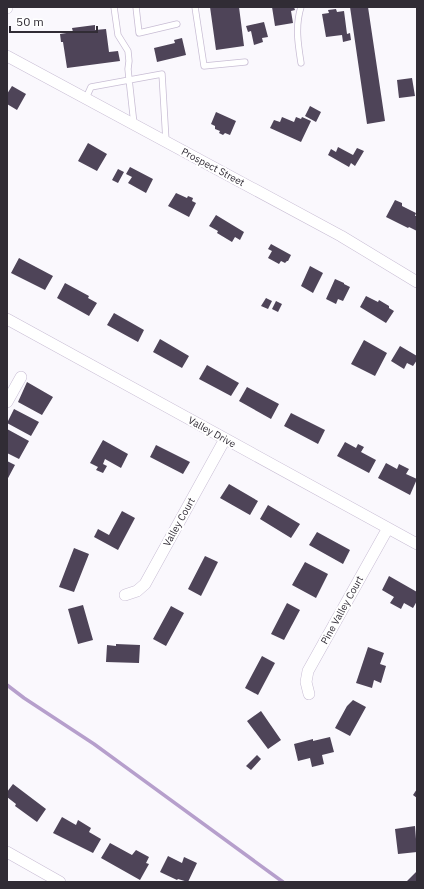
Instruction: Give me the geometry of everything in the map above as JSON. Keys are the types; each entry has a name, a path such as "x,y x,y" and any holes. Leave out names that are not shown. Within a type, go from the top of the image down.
{"street":[{"name":"Prospect Street","path":"7,56 341,236 417,282"},
{"name":"Valley Drive","path":"7,319 417,544"},
{"path":"7,402 21,377"},
{"name":"Valley Court","path":"126,596 138,591 145,584 225,439"},
{"name":"Pine Valley Court","path":"309,694 306,682 308,671 388,528"},
{"path":"7,852 60,882"}],"lane":[{"path":"114,7 118,35 128,51 128,69 134,124"},
{"path":"136,7 139,33 177,24"},
{"path":"195,7 204,66 245,62"},
{"path":"301,7 297,36 301,64"},
{"path":"86,98 91,87 162,74 166,141"}],"building":[{"path":"210,7 239,7 244,46 216,50"},
{"path":"272,7 294,7 295,10 291,11 293,23 275,26"},
{"path":"350,7 368,7 385,121 367,124"},
{"path":"336,9 337,12 344,11 347,34 350,33 351,40 343,42 342,35 326,37 322,14 329,13 328,10"},
{"path":"264,22 268,37 262,38 263,42 254,45 251,31 248,32 246,26"},
{"path":"95,25 95,30 106,29 109,52 118,51 120,61 67,68 63,42 61,42 60,34 73,32 72,28"},
{"path":"182,38 186,55 157,62 154,48 175,43 174,40"},
{"path":"412,78 415,96 399,98 397,80"},
{"path":"12,86 26,94 17,110 7,104 7,94"},
{"path":"310,106 321,112 316,122 305,116"},
{"path":"216,112 236,121 230,135 225,133 223,135 219,133 220,131 215,129 215,126 211,124"},
{"path":"282,117 294,122 296,117 301,119 302,117 311,121 301,142 270,128 274,120 280,122"},
{"path":"88,143 107,154 97,171 78,161"},
{"path":"338,147 353,155 357,148 364,151 355,166 351,163 349,167 328,155 331,149 336,152"},
{"path":"130,167 153,179 146,193 128,183 132,177 126,174"},
{"path":"118,169 124,172 118,183 112,180"},
{"path":"176,193 187,198 188,196 193,198 192,201 196,203 189,217 168,206"},
{"path":"395,200 402,203 402,206 416,213 417,231 386,217"},
{"path":"216,215 244,232 240,240 235,237 232,242 209,226"},
{"path":"271,244 291,255 288,261 285,263 281,261 279,264 268,258 272,251 268,249"},
{"path":"19,258 53,276 45,290 11,273"},
{"path":"310,266 323,273 313,293 301,286"},
{"path":"335,279 350,287 343,301 338,299 336,304 326,299"},
{"path":"65,283 89,296 88,298 97,303 89,316 57,298"},
{"path":"366,296 378,302 379,300 394,311 386,323 360,307"},
{"path":"266,298 272,301 268,309 261,306"},
{"path":"276,301 282,304 278,312 272,309"},
{"path":"114,313 144,330 138,342 107,325"},
{"path":"160,339 189,356 182,368 153,352"},
{"path":"364,340 387,353 375,376 351,364"},
{"path":"400,346 417,356 417,360 413,366 407,363 404,369 391,361"},
{"path":"207,365 239,383 231,396 199,379"},
{"path":"27,382 53,397 42,415 18,402"},
{"path":"247,387 279,404 271,419 239,401"},
{"path":"14,409 39,422 31,436 7,423"},
{"path":"291,413 325,430 318,444 284,426"},
{"path":"7,429 29,441 19,459 7,453"},
{"path":"103,440 128,454 121,468 105,459 103,464 107,466 103,473 96,470 98,467 90,463"},
{"path":"345,442 356,448 358,444 364,447 361,452 376,460 369,473 337,456"},
{"path":"156,445 190,462 183,474 150,457"},
{"path":"7,461 15,465 7,480"},
{"path":"386,463 397,469 399,464 409,469 406,474 417,479 410,495 378,478"},
{"path":"229,484 258,501 250,515 220,498"},
{"path":"268,505 300,524 291,538 260,519"},
{"path":"122,511 135,518 118,550 94,537 98,529 109,535"},
{"path":"317,532 350,550 343,564 309,545"},
{"path":"74,548 89,554 74,592 59,587"},
{"path":"205,556 218,562 201,596 188,589"},
{"path":"305,562 328,574 316,598 292,585"},
{"path":"389,576 417,592 417,601 413,608 404,603 401,609 390,603 394,597 382,590"},
{"path":"287,603 300,610 284,640 271,634"},
{"path":"83,605 93,640 78,644 68,609"},
{"path":"171,606 184,613 166,646 153,639"},
{"path":"116,644 140,645 139,663 106,662 107,645 116,646"},
{"path":"368,647 384,653 380,664 386,666 381,683 374,680 372,688 356,683"},
{"path":"262,656 275,663 258,695 245,688"},
{"path":"353,700 366,707 350,736 335,728 347,706"},
{"path":"261,711 281,740 268,749 247,721"},
{"path":"330,737 334,752 322,755 324,764 312,767 310,758 298,761 294,744 313,739 313,741"},
{"path":"257,755 261,759 251,770 246,766"},
{"path":"13,784 46,809 37,822 15,806 16,804 7,797 7,792"},
{"path":"417,789 417,798 413,795"},
{"path":"62,817 76,825 78,820 91,828 89,832 101,839 93,853 53,833"},
{"path":"415,826 417,852 398,854 395,829"},
{"path":"110,843 132,855 136,850 149,857 146,863 149,864 140,880 101,858"},
{"path":"168,856 182,863 184,857 197,863 188,882 177,880 160,872"},
{"path":"417,871 417,882 408,882 407,881"}],"waterway":[{"path":"7,685 24,698 94,744 283,882"}]}
